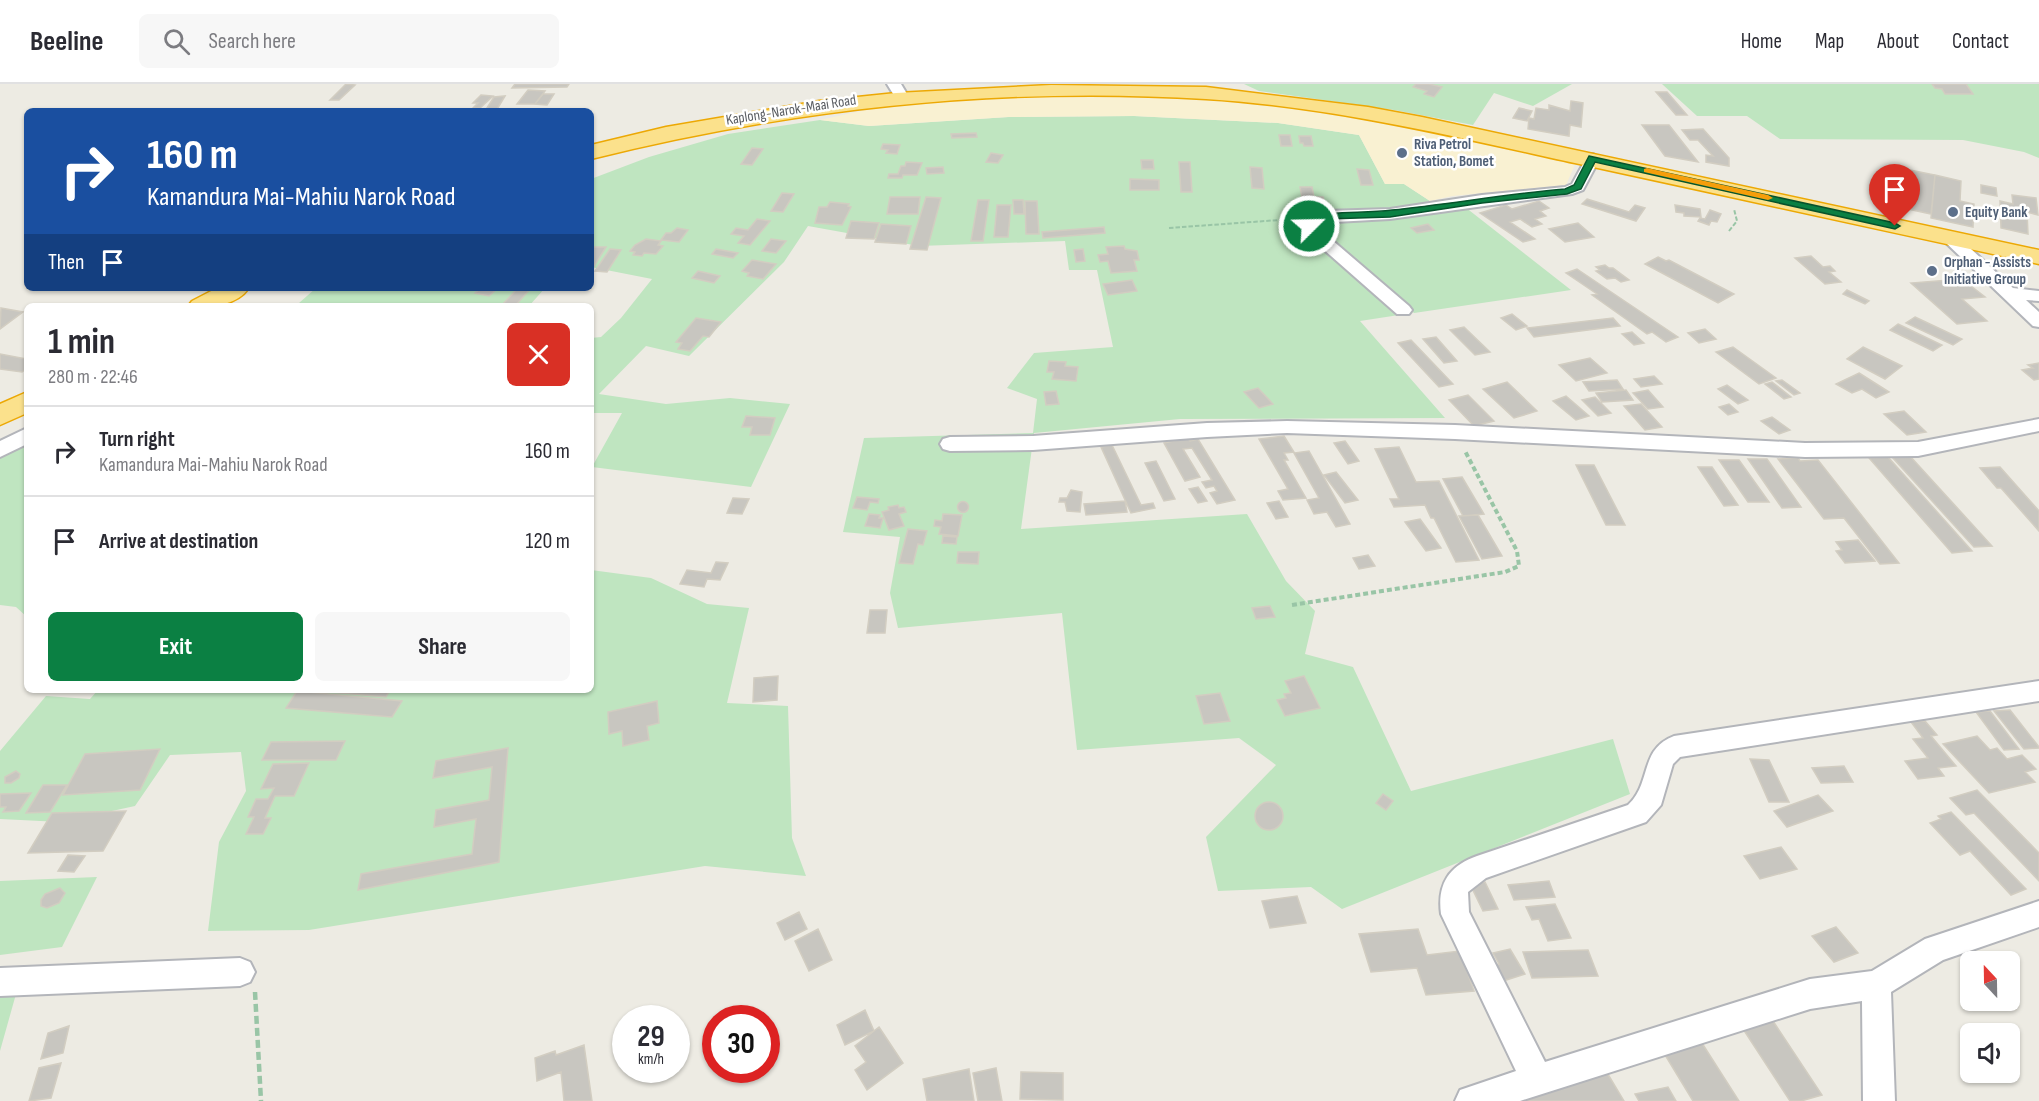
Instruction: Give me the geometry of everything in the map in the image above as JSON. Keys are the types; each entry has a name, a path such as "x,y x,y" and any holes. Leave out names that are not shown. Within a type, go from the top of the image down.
{"highway":[{"name":"Kaplong-Narok-Maai Road","path":"594,151 709,124 897,89 1105,88 1246,97 1402,119 1593,158 2039,257"},
{"path":"207,303 230,291"},
{"path":"0,416 24,403"}],"street":[{"path":"1403,310 1312,231 1309,220 1325,216 1390,214 1482,200 1567,191 1578,187 1593,158"},
{"path":"1950,238 2039,322"},
{"path":"2006,293 2039,296"},
{"path":"951,444 1033,443 1207,429 1287,427 1455,432 1805,450 1906,449 1996,435 2039,425"},
{"path":"0,450 24,437"},
{"path":"1537,1080 1455,914 1452,894 1458,880 1477,868 1637,814 1647,807 1653,797 1660,759 1665,752 1674,747 2039,691"},
{"path":"1472,1101 1810,994 1876,985 1935,949 2039,914"},
{"path":"0,982 240,972"},
{"path":"1876,985 1879,1101"}],"path":[{"path":"1169,228 1282,219 1309,220"},
{"path":"1292,604 1506,572 1519,566 1517,551 1455,432"},
{"path":"240,972 251,976 255,988 261,1101"}],"green space":[{"path":"1244,84 1572,84 1533,106 1494,93 1473,125 1394,110 1259,91"},
{"path":"1662,84 2039,84 2039,158 2024,152 1963,140 1780,139 1747,116 1697,116"},
{"path":"1134,116 1278,123 1359,135 1385,184 1404,184 1430,201 1400,208 1339,209 1290,216 1293,225 1399,315 1360,321 1445,418 1180,419 1034,433 1021,529 1247,514 1286,581 1315,611 1305,654 1353,667 1411,791 1613,739 1630,794 1342,909 1311,887 1218,891 1206,837 1276,765 1239,738 1077,750 1062,613 898,628 890,593 900,537 843,532 864,438 1033,433 1037,399 1007,388 1034,353 1113,347 1097,270 1069,270 1065,241 919,246 808,226 784,262 689,356 646,346 599,394 666,404 730,398 790,404 751,487 594,467 622,413 594,413 594,338 601,337 621,318 652,279 594,268 594,178 649,157 728,134 820,120 869,126 1009,117"},
{"path":"1465,207 1571,290 1414,313 1318,228 1319,223 1328,220"},
{"path":"313,291 542,291 532,303 299,303"},
{"path":"24,443 24,614 16,607 0,605 0,456"},
{"path":"594,570 651,578 707,604 749,608 727,703 788,706 792,838 806,876 705,866 309,930 208,931 219,842 246,791 241,752 170,755 135,806 61,822 0,819 0,751 46,696 90,699 95,693 594,693"},
{"path":"97,877 62,947 0,955 0,881"},
{"path":"16,994 0,1051 0,996"}],"sand":[{"path":"1069,94 1195,99 1320,111 1403,124 1577,160 1566,185 1452,196 1430,201 1404,184 1385,184 1359,135 1278,123 1134,116 1008,117 869,126 820,120 906,101"}],"building":[{"path":"346,84 355,85 339,100 330,100"},
{"path":"515,84 569,84 567,87 512,88"},
{"path":"1416,84 1442,87 1434,97 1424,94 1427,91 1413,87"},
{"path":"1932,84 1966,84 1973,94 1945,94 1942,89 1935,88"},
{"path":"528,90 545,91 535,104 517,104"},
{"path":"1656,92 1667,92 1687,115 1676,115"},
{"path":"543,94 554,94 547,105 535,104"},
{"path":"481,95 493,96 480,108 473,108 478,103 473,103"},
{"path":"505,96 498,108 487,108 494,97"},
{"path":"1571,101 1583,103 1581,127 1570,125 1569,136 1528,129 1529,118 1534,119 1536,108 1549,110 1549,105 1570,111"},
{"path":"1519,108 1532,111 1527,121 1513,118"},
{"path":"1642,125 1669,125 1698,162 1665,156"},
{"path":"1703,129 1729,158 1729,166 1706,162 1706,155 1713,156 1698,140 1690,140 1682,130"},
{"path":"976,133 977,137 952,138 951,134"},
{"path":"1279,135 1290,135 1292,146 1281,146"},
{"path":"1299,136 1311,136 1313,146 1304,146 1300,143"},
{"path":"883,144 900,145 897,154 886,153 888,150 881,149"},
{"path":"752,148 763,149 752,165 741,164"},
{"path":"991,153 1003,155 998,163 986,162"},
{"path":"1141,160 1153,160 1154,169 1142,169"},
{"path":"906,162 922,163 917,175 888,178 889,174 898,174 901,166 905,166"},
{"path":"1179,162 1190,162 1192,192 1181,192"},
{"path":"943,167 944,173 927,174 926,168"},
{"path":"1250,167 1262,168 1264,189 1252,188"},
{"path":"1357,169 1369,170 1373,185 1361,185"},
{"path":"1910,170 1935,175 1931,214 1889,205 1892,189 1902,191 1902,186 1908,187"},
{"path":"1935,175 1961,181 1960,201 1974,204 1973,227 1931,218"},
{"path":"1130,179 1159,180 1159,190 1130,190"},
{"path":"1981,185 1996,188 1997,196 1981,193"},
{"path":"1300,187 1312,187 1314,197 1323,197 1325,205 1311,204 1312,208 1304,208"},
{"path":"782,193 794,194 783,212 771,211"},
{"path":"2012,195 2036,198 2038,215 2027,212 2028,234 2001,228 2000,201 2013,204"},
{"path":"890,197 920,197 918,214 887,214"},
{"path":"926,197 941,198 927,250 910,249"},
{"path":"1587,199 1629,212 1635,205 1645,208 1636,221 1582,204"},
{"path":"978,200 989,200 983,241 971,241"},
{"path":"1013,200 1023,200 1024,214 1014,214"},
{"path":"1025,201 1037,201 1039,234 1026,234"},
{"path":"1539,201 1549,208 1540,211 1546,216 1535,219 1542,224 1532,227 1520,219 1510,222 1535,239 1523,242 1480,213 1506,205 1512,209"},
{"path":"830,202 849,204 848,206 851,207 842,225 815,223 819,207 827,207"},
{"path":"997,205 1011,205 1008,237 994,237"},
{"path":"1675,205 1700,209 1701,217 1684,216 1684,213 1676,212"},
{"path":"1710,210 1721,214 1717,222 1711,221 1709,225 1698,221 1700,218 1705,219"},
{"path":"757,219 770,221 750,245 738,243 744,236 731,234 736,228 748,230"},
{"path":"851,221 879,223 874,239 846,238"},
{"path":"1578,223 1594,237 1565,242 1549,229"},
{"path":"881,224 911,226 906,244 875,242"},
{"path":"1428,224 1434,230 1417,233 1411,228"},
{"path":"1104,227 1105,233 1043,238 1042,232"},
{"path":"677,228 688,230 679,242 661,240 666,233 671,233"},
{"path":"646,239 661,241 658,245 663,246 656,254 633,255 635,252 630,251"},
{"path":"771,239 786,241 776,253 762,251"},
{"path":"1124,246 1125,249 1137,251 1139,260 1134,260 1137,271 1111,273 1108,261 1100,262 1098,255 1108,254 1106,247"},
{"path":"594,247 606,247 594,266"},
{"path":"610,249 621,250 607,272 595,271"},
{"path":"716,249 738,253 733,258 712,254"},
{"path":"1083,249 1085,261 1076,262 1074,250"},
{"path":"1811,256 1823,267 1830,266 1835,271 1829,272 1841,282 1825,284 1795,258"},
{"path":"1658,257 1669,260 1734,294 1718,303 1645,264"},
{"path":"752,260 776,264 763,279 747,276 749,273 742,271"},
{"path":"1605,265 1629,280 1621,282 1615,278 1607,279 1596,271 1600,270 1596,267"},
{"path":"1577,269 1678,337 1666,342 1652,332 1647,334 1592,295 1597,294 1566,273"},
{"path":"698,271 720,276 714,283 692,278"},
{"path":"1962,279 1985,297 1962,299 1987,321 1957,324 1911,283"},
{"path":"1132,280 1137,291 1108,295 1103,284"},
{"path":"1847,290 1869,301 1865,304 1843,294"},
{"path":"477,291 495,291 489,296 475,293"},
{"path":"515,291 528,291 518,303 504,303"},
{"path":"1,308 23,312 0,329"},
{"path":"1512,314 1527,326 1516,330 1501,318"},
{"path":"1915,317 1962,339 1953,345 1906,323"},
{"path":"696,318 721,322 709,337 703,336 690,351 678,349 682,343 676,342"},
{"path":"1613,318 1620,326 1534,337 1527,328"},
{"path":"1898,324 1942,345 1933,351 1890,330"},
{"path":"1464,327 1490,352 1475,355 1450,330"},
{"path":"1705,329 1716,339 1699,343 1688,333"},
{"path":"1632,332 1644,343 1634,345 1622,334"},
{"path":"1436,337 1457,361 1444,363 1423,339"},
{"path":"1411,340 1453,384 1439,387 1398,343"},
{"path":"1733,347 1776,378 1759,384 1716,352"},
{"path":"1863,347 1902,366 1885,379 1847,359"},
{"path":"0,354 24,358 22,372 0,369"},
{"path":"1590,358 1607,373 1576,381 1559,365"},
{"path":"1049,361 1066,362 1065,366 1078,367 1076,381 1052,379 1054,372 1047,372"},
{"path":"2039,363 2039,379 2034,380 2022,370 2033,368 2028,365"},
{"path":"1859,373 1889,392 1876,398 1862,389 1852,393 1836,384"},
{"path":"1654,376 1662,384 1641,387 1634,379"},
{"path":"1617,380 1623,389 1589,391 1583,382"},
{"path":"1782,380 1800,393 1794,395 1776,381"},
{"path":"1507,382 1537,411 1514,418 1483,389"},
{"path":"1772,382 1791,397 1784,399 1765,384"},
{"path":"1727,385 1748,400 1738,404 1718,389"},
{"path":"1258,388 1273,404 1259,408 1244,392"},
{"path":"1626,390 1633,400 1602,402 1596,393"},
{"path":"1648,390 1663,407 1648,409 1633,393"},
{"path":"1056,391 1059,404 1046,405 1044,392"},
{"path":"1468,395 1494,421 1474,426 1449,400"},
{"path":"1566,396 1589,416 1576,420 1553,401"},
{"path":"1595,397 1611,413 1598,416 1582,400"},
{"path":"1641,404 1662,427 1645,430 1624,406"},
{"path":"1729,404 1738,412 1728,415 1719,407"},
{"path":"1904,411 1926,432 1907,435 1884,414"},
{"path":"746,416 775,418 770,435 750,435 752,427 742,427"},
{"path":"1772,417 1790,430 1779,434 1761,421"},
{"path":"1284,436 1294,452 1284,453 1288,460 1284,460 1306,498 1283,500 1278,491 1288,489 1259,439"},
{"path":"1188,438 1190,441 1198,439 1235,500 1217,504 1210,493 1217,491 1214,486 1206,488 1202,482 1212,480 1192,448 1183,449 1200,477 1185,481 1164,443"},
{"path":"1345,441 1359,461 1348,464 1334,443"},
{"path":"1112,445 1141,505 1153,503 1155,508 1131,513 1101,447"},
{"path":"1399,447 1416,482 1439,481 1479,560 1456,562 1425,505 1394,507 1390,499 1399,499 1375,449"},
{"path":"1309,451 1350,524 1336,527 1327,512 1314,514 1307,500 1319,498 1294,453"},
{"path":"1909,455 1992,546 1974,547 1892,457"},
{"path":"1888,457 1972,551 1952,553 1869,458"},
{"path":"1798,458 1800,461 1818,460 1899,563 1880,564 1844,518 1824,519 1778,459"},
{"path":"1748,459 1767,459 1801,507 1782,508"},
{"path":"1719,460 1739,460 1769,502 1748,502"},
{"path":"1156,461 1175,499 1164,501 1145,463"},
{"path":"1576,465 1594,465 1625,525 1606,525"},
{"path":"1698,467 1712,467 1738,505 1724,506"},
{"path":"2000,467 2039,511 2039,531 1980,468"},
{"path":"1336,472 1358,500 1345,503 1324,475"},
{"path":"1462,477 1484,514 1463,516 1443,479"},
{"path":"1198,487 1207,501 1198,503 1189,489"},
{"path":"1071,490 1082,492 1080,512 1067,511 1065,502 1059,502 1060,498 1067,498"},
{"path":"857,497 879,499 878,503 870,502 867,510 853,508"},
{"path":"733,498 749,499 742,514 727,513"},
{"path":"1125,501 1127,512 1086,515 1084,504"},
{"path":"1279,501 1288,517 1276,519 1267,503"},
{"path":"963,502 967,503 967,511 963,512 959,511 958,507 959,503"},
{"path":"898,505 899,508 904,507 906,512 899,514 904,526 889,530 882,512 889,510 888,507"},
{"path":"869,514 880,515 879,518 883,518 880,528 865,526"},
{"path":"943,514 962,515 958,536 939,534 941,527 934,526 935,520 942,521"},
{"path":"1478,515 1502,556 1482,559 1459,516"},
{"path":"1420,519 1441,548 1426,551 1405,522"},
{"path":"908,529 927,531 923,545 918,544 913,564 899,563"},
{"path":"943,536 957,537 956,544 942,543"},
{"path":"1858,540 1875,561 1845,563 1836,551 1842,550 1836,542"},
{"path":"958,552 979,552 978,564 957,563"},
{"path":"1368,555 1375,566 1359,569 1353,558"},
{"path":"716,562 728,563 720,580 707,579 704,587 680,584 687,570 711,573"},
{"path":"1270,606 1275,617 1256,619 1252,608"},
{"path":"870,610 887,610 885,633 867,633"},
{"path":"778,676 777,700 753,702 754,678"},
{"path":"1304,676 1320,708 1285,716 1277,700 1286,698 1284,694 1291,693 1285,681"},
{"path":"296,693 402,701 392,717 286,708"},
{"path":"340,693 388,693 386,697"},
{"path":"1220,693 1230,721 1204,724 1196,696"},
{"path":"657,701 659,723 647,726 649,740 623,746 622,731 609,734 608,712"},
{"path":"2010,710 2039,748 2024,749 1994,711"},
{"path":"1990,711 2019,749 2004,750 1976,712"},
{"path":"1925,721 1937,735 1931,736 1956,766 1938,768 1944,776 1918,779 1905,761 1928,758 1913,739 1923,738 1911,722"},
{"path":"1977,736 1990,750 1997,748 2007,759 2022,755 2036,769 2025,772 2035,782 1989,793 1943,744"},
{"path":"345,741 336,760 262,760 271,742"},
{"path":"508,748 499,862 358,890 361,874 472,854 476,819 434,827 436,810 489,800 492,767 433,778 436,761"},
{"path":"160,749 140,790 63,795 85,754"},
{"path":"1750,759 1769,760 1789,802 1769,802"},
{"path":"309,763 294,796 275,796 265,818 271,818 263,834 246,834 254,817 248,817 256,799 268,799 274,788 261,789 273,764"},
{"path":"1844,766 1853,782 1821,783 1812,768"},
{"path":"16,771 20,774 19,778 11,783 5,783 5,777"},
{"path":"43,785 67,785 50,812 26,813"},
{"path":"1977,790 2039,853 2039,881 1974,813 1966,815 1950,798"},
{"path":"31,793 19,811 3,812 6,807 0,807 0,794"},
{"path":"1383,794 1393,801 1386,810 1376,803"},
{"path":"1818,795 1833,811 1787,827 1774,811"},
{"path":"1269,802 1279,806 1283,816 1279,826 1269,830 1259,826 1255,816 1259,806"},
{"path":"126,811 103,851 28,853 52,813"},
{"path":"1951,812 2026,889 2011,895 1970,851 1960,855 1930,823 1941,819 1938,816"},
{"path":"1781,847 1797,869 1760,879 1744,856"},
{"path":"68,855 85,856 74,872 58,871"},
{"path":"1549,881 1555,897 1514,900 1508,885"},
{"path":"1485,882 1498,909 1483,911 1470,884"},
{"path":"60,888 65,893 59,903 47,908 41,906 41,900 45,894"},
{"path":"1297,896 1306,923 1270,928 1262,901"},
{"path":"1555,904 1571,938 1548,941 1539,919 1532,920 1526,907"},
{"path":"799,912 807,929 785,940 777,923"},
{"path":"1836,927 1858,953 1834,962 1812,936"},
{"path":"818,929 832,960 809,971 795,941"},
{"path":"1418,929 1427,955 1460,951 1474,991 1426,995 1417,968 1371,972 1359,934"},
{"path":"1510,949 1525,974 1500,982 1491,966 1499,964 1493,953"},
{"path":"1588,950 1598,976 1532,978 1523,952"},
{"path":"865,1010 874,1031 845,1045 837,1025"},
{"path":"1773,1021 1822,1095 1801,1101 1790,1101 1743,1029"},
{"path":"69,1026 63,1053 41,1059 48,1033"},
{"path":"879,1027 903,1063 867,1090 855,1070 866,1062 855,1046"},
{"path":"1700,1040 1739,1101 1693,1101 1662,1050"},
{"path":"584,1045 592,1101 564,1101 561,1072 537,1081 535,1058 555,1051 556,1055"},
{"path":"61,1063 51,1098 29,1101 39,1068"},
{"path":"1603,1066 1624,1101 1502,1101"},
{"path":"996,1068 1002,1101 978,1101 973,1073"},
{"path":"969,1069 974,1101 927,1101 923,1079"},
{"path":"1021,1072 1063,1073 1063,1100 1020,1099"},
{"path":"1668,1087 1676,1101 1639,1101 1635,1094"}],"slow traffic":[{"path":"1647,171 1768,198"}],"place":[{"name":"Riva Petrol Station, Bomet","path":"1402,153"},
{"name":"Equity Bank","path":"1953,212"},
{"name":"Orphan - Assists Initiative Group","path":"1932,271"}],"route":[{"path":"1309,226 1309,220 1325,216 1390,214 1482,200 1567,191 1578,187 1593,158 1895,226"}]}
